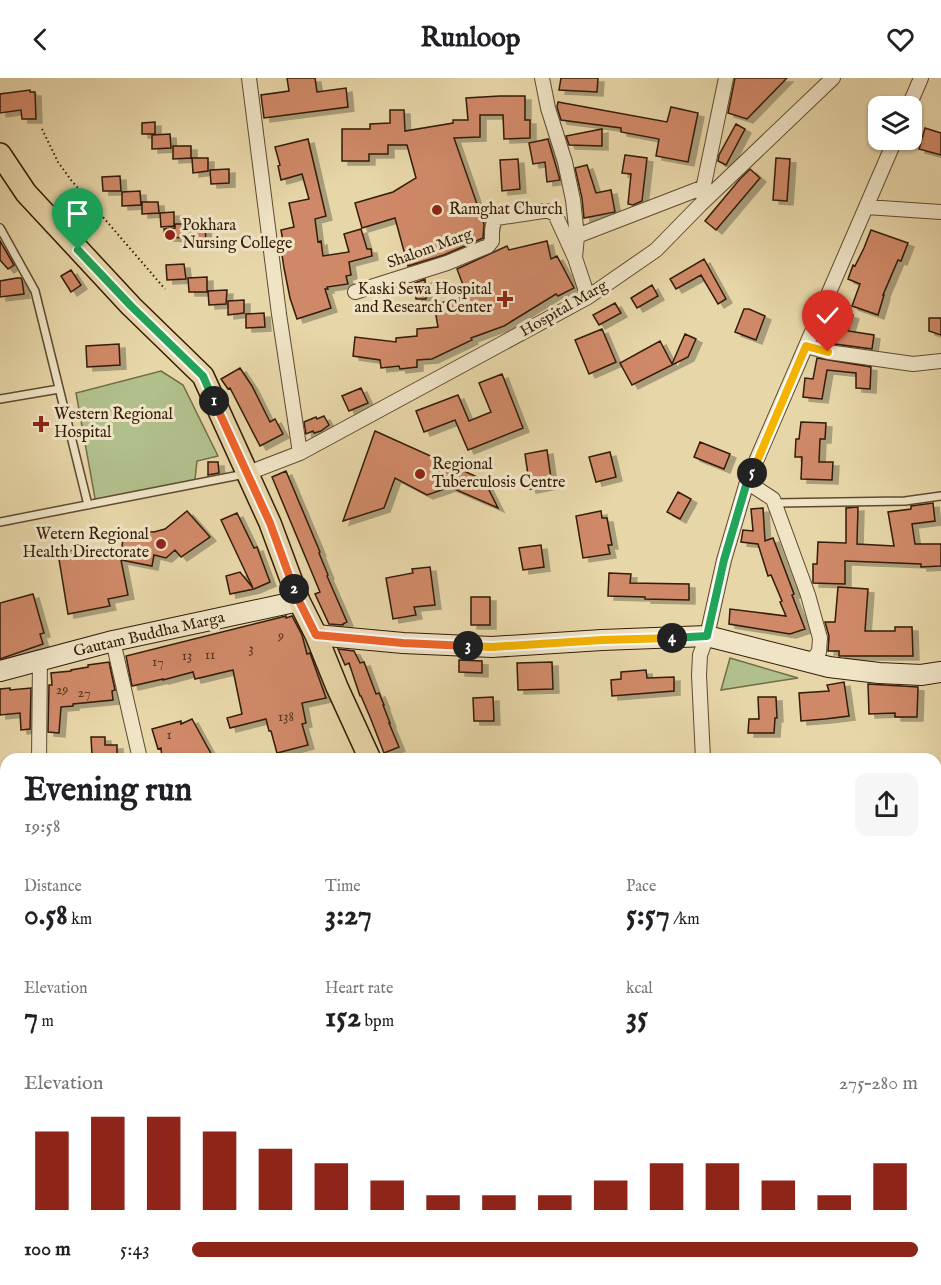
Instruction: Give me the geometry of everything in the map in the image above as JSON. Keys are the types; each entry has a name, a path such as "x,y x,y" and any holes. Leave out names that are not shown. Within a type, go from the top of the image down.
{"main road":[{"path":"0,154 26,193 131,306 203,376 270,523 299,601 367,753"},
{"name":"Gautam Buddha Marga","path":"0,671 113,641 299,601"},
{"path":"316,635 403,643 492,647 707,636 829,667 879,674 921,675 941,672"}],"street":[{"path":"249,78 279,314 300,453"},
{"path":"542,78 573,200 577,236 575,258 588,297"},
{"path":"700,205 726,78"},
{"name":"Hospital Marg","path":"248,473 300,453 588,297 656,250 833,78"},
{"path":"913,96 921,78"},
{"path":"703,753 700,655 747,482 891,150"},
{"path":"577,236 704,187"},
{"path":"866,207 941,212"},
{"name":"Shalom Marg","path":"355,292 447,263 488,246 492,241 492,226 497,218 543,211 555,214 575,258"},
{"path":"806,346 828,352 913,364 941,361"},
{"path":"747,482 773,499 808,595 820,638 819,652 811,662"},
{"path":"113,641 139,753"},
{"path":"39,753 40,660"}],"lane":[{"path":"0,228 35,291 88,505"},
{"path":"0,399 59,389"},
{"path":"0,522 248,473"},
{"path":"775,503 905,501 941,496"}],"path":[{"path":"42,129 58,162 71,180 165,289"}],"green space":[{"path":"161,371 183,385 218,456 197,461 194,488 96,504 76,393"},
{"path":"730,658 798,678 721,690"}],"building":[{"path":"287,78 315,78 317,92 346,88 348,107 264,118 261,95 289,91"},
{"path":"561,78 598,78 597,92 559,90"},
{"path":"735,78 787,78 747,119 728,113"},
{"path":"30,90 30,92 35,92 36,119 22,119 21,110 0,113 0,94"},
{"path":"525,96 525,120 530,120 530,138 504,139 503,115 480,115 480,137 454,138 484,224 483,238 444,255 408,266 395,218 362,228 355,203 393,192 416,178 407,145 388,145 388,154 369,154 369,161 342,161 342,129 370,129 370,124 390,123 390,110 404,110 405,131 453,123 453,120 468,120 466,98"},
{"path":"558,102 667,122 671,107 698,113 688,162 656,156 659,139 621,132 621,128 561,120 557,107"},
{"path":"155,122 155,134 142,134 142,123"},
{"path":"736,124 745,129 726,165 718,161 719,155"},
{"path":"925,128 941,133 941,155 922,150"},
{"path":"602,129 602,146 569,145 566,136"},
{"path":"170,134 171,148 152,149 152,135"},
{"path":"308,139 326,216 315,219 318,242 321,241 323,256 349,252 344,234 361,229 367,249 371,249 372,256 349,262 351,275 346,276 348,284 325,289 331,308 297,319 284,268 281,230 294,227 289,203 309,199 302,174 281,180 275,147"},
{"path":"548,139 560,180 547,182 545,162 533,164 529,143"},
{"path":"173,146 191,146 191,158 173,159"},
{"path":"625,155 647,158 642,201 633,205 628,204 631,174 622,173"},
{"path":"192,158 208,158 208,171 193,173"},
{"path":"776,158 790,159 787,201 773,200"},
{"path":"518,159 520,189 502,191 500,160"},
{"path":"587,165 596,193 611,190 615,212 584,218 575,168"},
{"path":"229,169 229,183 211,184 210,170"},
{"path":"750,169 760,178 716,230 705,221"},
{"path":"120,176 121,191 103,191 102,177"},
{"path":"140,191 141,205 122,206 122,192"},
{"path":"142,202 158,202 159,213 142,214"},
{"path":"174,212 174,226 161,227 160,213"},
{"path":"175,224 186,224 186,228 205,227 206,241 187,242 187,238 165,237 164,229 175,228"},
{"path":"871,230 908,243 883,295 878,315 852,306 860,284 848,279"},
{"path":"0,241 14,265 8,269 0,260"},
{"path":"547,241 551,259 557,256 574,288 558,296 556,294 504,326 471,338 472,340 432,359 417,360 417,367 381,368 380,360 353,356 355,337 396,342 396,338 417,336 417,329 438,327 434,304 460,299 459,295 466,293 457,269 507,246 509,250"},
{"path":"704,259 726,299 718,304 701,275 676,289 670,279"},
{"path":"184,264 186,279 167,280 166,265"},
{"path":"71,270 81,285 71,292 61,276"},
{"path":"207,277 207,292 189,292 188,278"},
{"path":"17,278 22,280 24,294 0,297 0,281"},
{"path":"425,279 426,299 416,299 415,283"},
{"path":"652,285 658,296 637,308 631,298"},
{"path":"227,290 226,304 209,305 208,291"},
{"path":"244,300 244,313 228,315 228,301"},
{"path":"615,303 621,313 599,325 593,315"},
{"path":"744,309 765,316 756,340 735,332"},
{"path":"834,309 853,315 848,331 874,335 872,349 835,344 838,325 829,322"},
{"path":"264,313 265,327 246,328 246,314"},
{"path":"929,318 941,318 941,335 929,331"},
{"path":"602,329 616,362 589,374 575,340"},
{"path":"685,334 696,339 688,357 632,385 620,363 660,341 672,364"},
{"path":"119,344 120,365 87,367 86,346"},
{"path":"817,358 871,367 870,389 856,388 856,373 827,370 822,399 803,397 805,378 813,379"},
{"path":"240,368 270,422 275,419 283,434 260,446 230,388 228,389 221,379"},
{"path":"502,374 523,428 468,450 455,420 424,432 416,411 458,395 469,421 491,412 479,383"},
{"path":"361,388 368,403 349,411 342,396"},
{"path":"324,416 329,425 321,431 306,434 304,422"},
{"path":"801,422 826,423 825,439 820,439 819,462 833,462 832,480 801,479 802,457 795,457 796,439 799,439"},
{"name":"Regional Tuberculosis Centre","path":"375,431 484,480 498,508 450,487 427,495 395,478 384,508 343,521"},
{"path":"700,442 730,454 724,469 694,457"},
{"path":"547,450 552,485 530,489 525,454"},
{"path":"610,452 616,477 596,482 589,457"},
{"path":"208,462 218,462 219,473 208,475"},
{"path":"286,471 347,622 343,625 329,624 315,594 320,592 272,477"},
{"path":"678,492 691,499 680,519 667,512"},
{"path":"933,503 935,521 912,524 915,544 941,544 941,566 921,567 921,564 845,561 845,584 813,583 813,564 817,564 818,542 846,543 846,508 858,507 857,544 894,546 888,512"},
{"path":"763,508 765,541 773,538 805,629 790,634 729,624 730,609 786,616 771,575 768,576 758,544 741,542 743,530 753,531 751,509"},
{"path":"187,511 210,537 181,557 175,550 166,558 154,555 152,566 121,560 128,595 108,599 110,606 68,614 58,553 74,550 74,554 122,547 124,530 154,532 165,529"},
{"path":"601,511 602,518 607,518 612,545 608,545 610,554 583,558 576,516"},
{"path":"237,513 254,548 257,547 270,582 254,589 230,594 226,576 240,572 253,588 221,520"},
{"path":"541,545 544,567 523,570 519,548"},
{"path":"430,567 435,605 414,607 416,615 393,619 386,578 413,573 412,569"},
{"path":"609,573 631,574 630,583 689,584 689,600 608,596"},
{"path":"838,587 868,589 865,631 895,631 895,627 912,627 913,656 839,656 839,651 828,651 829,636 825,622 835,622"},
{"path":"33,594 44,633 40,634 43,644 0,659 0,603"},
{"path":"471,597 490,597 490,625 471,625"},
{"path":"286,616 286,618 292,616 302,635 307,654 310,653 326,698 302,703 306,723 302,724 308,745 277,753 266,719 230,728 227,718 242,714 233,670 195,679 193,672 132,686 126,656"},
{"path":"338,649 354,651 360,663 364,662 376,694 379,693 384,705 399,747 384,753 349,663 345,665"},
{"path":"459,660 482,661 482,673 459,672"},
{"path":"109,662 115,690 112,691 113,700 61,707 59,733 48,732 51,673"},
{"path":"552,662 553,689 518,690 517,663"},
{"path":"646,670 647,678 674,677 674,691 612,696 611,680 621,679 621,672"},
{"path":"844,682 849,716 801,721 799,693 829,691 827,685"},
{"path":"868,684 918,687 917,717 895,717 895,713 869,714"},
{"path":"10,688 10,690 31,688 30,729 21,730 20,713 0,715 0,689"},
{"path":"493,697 494,721 474,721 473,698"},
{"path":"758,697 776,697 777,718 775,718 774,733 748,733 749,719 759,719"},
{"path":"192,719 211,753 161,753 152,729 181,721 181,724"},
{"path":"91,737 105,737 105,745 117,745 117,753 92,753"}],"place":[{"name":"Ramghat Church","path":"437,210"},
{"name":"Pokhara Nursing College","path":"170,235"},
{"name":"Kaski Sewa Hospital and Research Center","path":"505,299"},
{"name":"Western Regional Hospital","path":"41,424"},
{"name":"Regional Tuberculosis Centre","path":"420,474"},
{"name":"Wetern Regional Health Directorate","path":"161,544"}],"route":[{"path":"78,250 131,306 203,376 270,523 299,601 316,635 403,643 492,647 707,636 724,560 747,482 806,346 828,352"}]}
